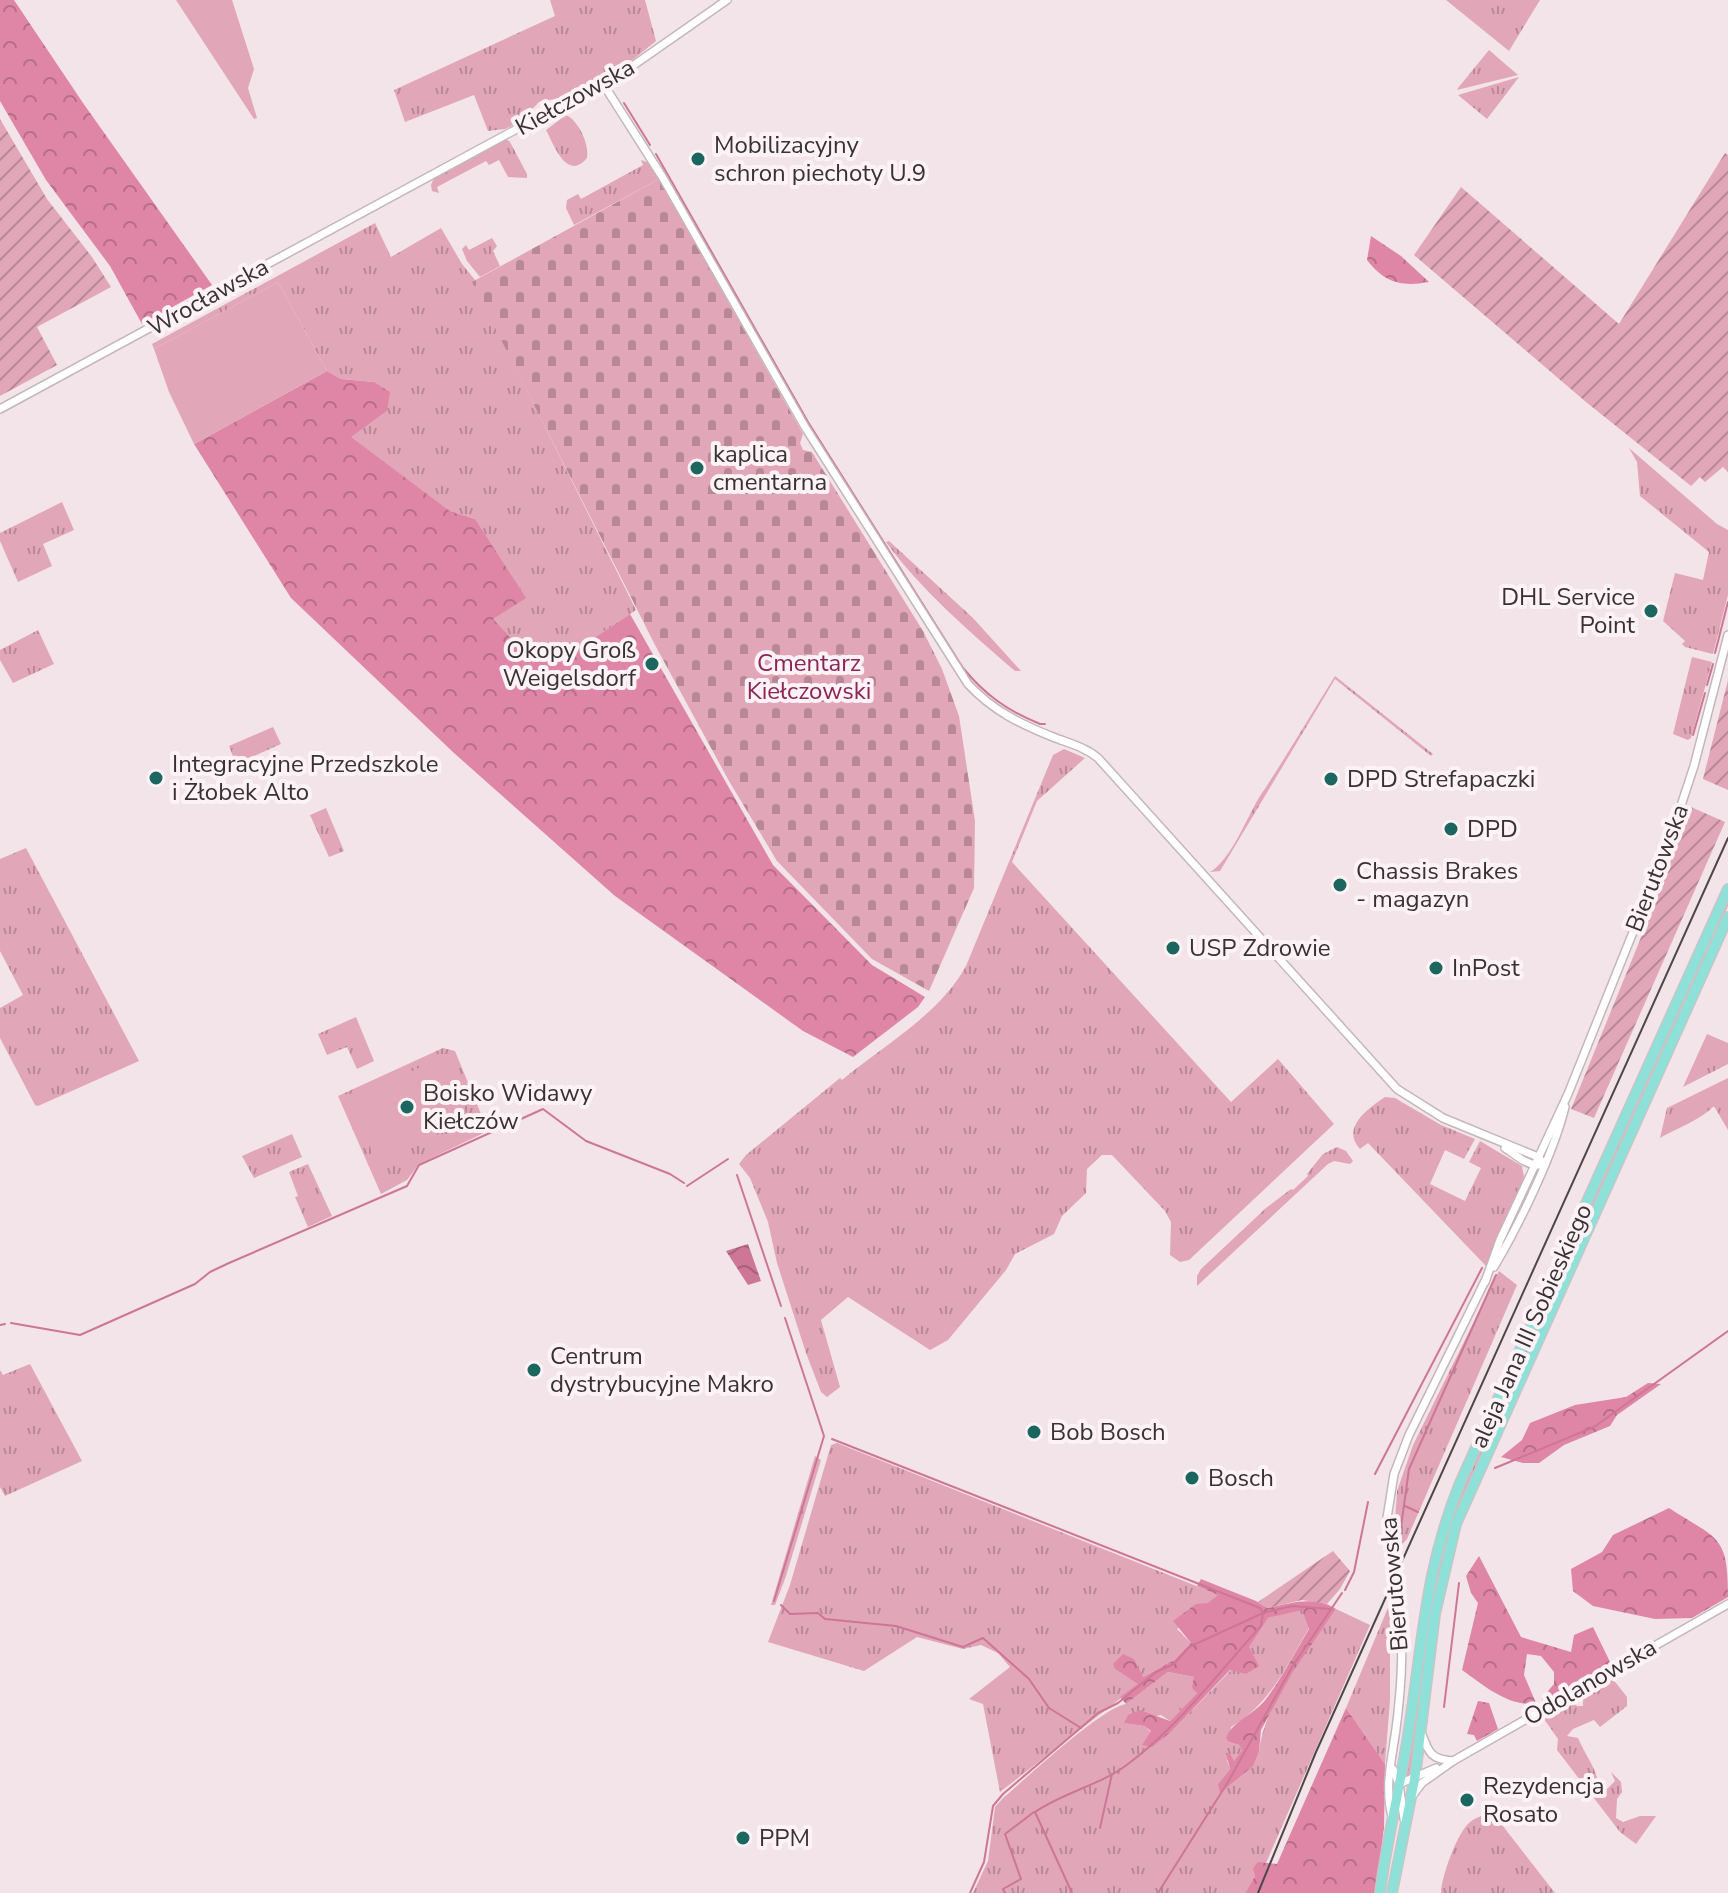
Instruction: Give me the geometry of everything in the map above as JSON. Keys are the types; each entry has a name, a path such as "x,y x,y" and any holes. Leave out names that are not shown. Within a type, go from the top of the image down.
{"main road":[{"name":"aleja Jana III Sobieskiego","path":"1399,1788 1425,1602 1450,1507 1728,889"},
{"name":"aleja Jana III Sobieskiego","path":"1412,1794 1435,1614 1456,1524 1728,917"},
{"path":"1380,1893 1399,1788"},
{"path":"1392,1893 1412,1794"}],"street":[{"name":"Kiełczowska","path":"417,184 651,53 727,0"},
{"path":"602,82 663,178 805,427 968,684 984,700 1015,721 1093,754 1390,1083 1424,1108 1539,1162"},
{"name":"Wrocławska","path":"0,409 417,184"},
{"name":"Bierutowska","path":"1392,1818 1388,1803 1402,1643 1387,1518 1394,1474 1409,1435 1485,1282 1500,1240 1561,1121 1568,1094 1680,811 1728,635"},
{"name":"Odolanowska","path":"1412,1794 1453,1761 1728,1604"},
{"path":"1421,1732 1432,1756 1453,1761"},
{"name":"Odolanowska","path":"1399,1788 1415,1777 1453,1761"},
{"name":"Bierutowska","path":"1391,1763 1399,1788"},
{"path":"1399,1788 1404,1827"}],"green space":[{"path":"0,0 14,0 212,285 142,324 110,266 46,180 0,101"},
{"path":"176,0 232,0 254,69 248,88 257,118 254,119"},
{"path":"550,0 645,0 656,41 630,62 566,97 539,102 521,121 505,129 488,131 474,95 405,122 394,90 555,16"},
{"path":"1446,0 1540,0 1509,51"},
{"path":"1489,50 1518,75 1457,90 1458,88"},
{"path":"1519,77 1487,119 1458,95"},
{"path":"566,115 578,127 587,146 587,158 573,166 562,159 546,130"},
{"path":"0,119 47,199 111,287 37,327 57,365 0,396"},
{"path":"506,139 527,178 508,177 499,160 489,165 486,161 437,187 439,193 432,191 434,178"},
{"path":"1725,153 1728,155 1728,472 1723,467 1705,482 1700,477 1691,486 1586,402 1414,255 1461,187 1619,324"},
{"path":"641,160 650,163 659,179 574,225 566,208 567,200 578,194 581,199 643,165"},
{"name":"Cmentarz Kiełczowski","path":"659,179 803,434 800,443 803,450 812,452 923,631 942,669 959,716 975,821 974,888 929,991 872,959 777,861 729,781 655,645 472,282"},
{"path":"375,223 391,257 441,228 475,280 473,282 636,610 561,660 532,661 492,619 475,519 450,511 350,437 387,411 374,382 341,379 327,371 278,282 154,349 152,344"},
{"path":"1371,236 1401,256 1429,282 1394,282 1380,274 1367,260"},
{"path":"492,238 497,246 493,251 500,266 480,277 462,249 466,245 469,250"},
{"path":"278,282 327,371 194,444 169,392 154,349"},
{"path":"327,371 341,379 374,382 390,392 387,411 351,437 450,511 475,519 526,598 493,619 532,661 561,660 630,614 773,865 872,965 925,997 918,1007 853,1057 803,1031 615,896 454,753 291,598 194,444"},
{"path":"1629,448 1728,530 1728,595 1713,654 1685,647 1682,644 1685,641 1663,621 1675,573 1703,580 1709,552 1640,496 1637,462"},
{"path":"62,502 74,530 43,544 52,566 18,582 0,541 0,533"},
{"path":"889,541 973,618 1021,671 1015,671 947,610 900,560 886,542"},
{"path":"38,630 54,664 13,683 0,660 0,650"},
{"path":"1692,657 1712,662 1688,740 1673,734"},
{"path":"1335,676 1433,754 1431,756 1335,679 1220,871 1210,872 1232,848 1260,796"},
{"path":"1728,680 1728,790 1703,779"},
{"path":"273,727 281,744 236,764 229,746"},
{"path":"1064,749 1085,758 1037,801 1012,862 1231,1102 1278,1059 1334,1124 1189,1260 1180,1262 1170,1255 1171,1222 1165,1211 1112,1155 1102,1155 1087,1169 1086,1193 1062,1216 1054,1234 1015,1254 1006,1270 948,1340 930,1350 848,1297 821,1320 840,1387 827,1397 821,1392 806,1353 777,1263 768,1222 750,1178 739,1164 840,1078 842,1080 910,1028 955,983 966,966 1053,755"},
{"path":"1691,807 1725,822 1594,1118 1571,1109"},
{"path":"326,808 344,851 329,857 310,815"},
{"path":"26,848 139,1061 38,1106 0,1038 0,1008 23,995 0,951 0,859"},
{"path":"1728,899 1728,906 1703,964 1496,1420 1453,1522 1433,1598 1411,1775 1405,1777 1429,1605 1447,1528 1467,1477"},
{"path":"356,1017 374,1061 357,1069 347,1047 327,1055 318,1034"},
{"path":"1707,1034 1728,1043 1728,1064 1683,1087"},
{"path":"443,1048 455,1051 488,1131 419,1164 407,1180 381,1194 338,1096"},
{"name":"Boisko Widawy Kiełczów","path":"441,1058 467,1114 374,1156 348,1100"},
{"path":"1728,1078 1728,1130 1714,1106 1660,1138 1667,1108"},
{"path":"1385,1097 1395,1098 1441,1125 1475,1139 1464,1159 1445,1150 1430,1184 1465,1201 1481,1168 1469,1162 1480,1141 1522,1166 1524,1177 1486,1266 1368,1143 1360,1149 1355,1141 1353,1134 1359,1120"},
{"path":"292,1134 302,1157 254,1178 242,1156"},
{"path":"1337,1147 1346,1151 1353,1161 1350,1164 1334,1161 1328,1164 1197,1286 1201,1269 1266,1208 1308,1176 1323,1154"},
{"path":"308,1164 332,1216 308,1227 295,1197 298,1196 289,1172"},
{"path":"1499,1271 1517,1285 1407,1539 1398,1549 1395,1520 1397,1491 1413,1445"},
{"path":"30,1364 82,1461 5,1496 0,1487 0,1370 3,1375"},
{"path":"1648,1383 1661,1384 1617,1415 1610,1426 1564,1445 1539,1463 1523,1463 1501,1457 1522,1440 1530,1423 1575,1405 1626,1397"},
{"path":"837,1443 1219,1595 1177,1629 1191,1643 1174,1660 1143,1677 1115,1669 1139,1684 1000,1792 983,1704 969,1699 1010,1667 998,1653 981,1645 963,1649 917,1637 864,1671 768,1642 790,1585 831,1445"},
{"path":"815,1456 821,1460 786,1576 775,1605 771,1605"},
{"path":"1669,1508 1717,1541 1726,1561 1728,1597 1692,1618 1655,1619 1593,1606 1573,1591 1571,1569 1602,1552 1613,1535"},
{"path":"1333,1551 1350,1571 1327,1604 1302,1600 1268,1608 1258,1602"},
{"path":"1479,1556 1521,1637 1571,1652 1574,1635 1593,1627 1611,1664 1541,1706 1543,1697 1554,1684 1554,1672 1541,1656 1527,1654 1524,1675 1536,1703 1507,1699 1462,1670 1478,1603 1466,1576"},
{"path":"1201,1579 1268,1608 1311,1601 1336,1609 1292,1673 1261,1730 1259,1751 1253,1766 1220,1793 1218,1784 1230,1769 1226,1753 1234,1761 1242,1750 1226,1738 1229,1732 1266,1699 1309,1629 1302,1610 1268,1618 1249,1647 1259,1666 1246,1674 1230,1670 1172,1731 1152,1747 1142,1745 1151,1731 1144,1726 1124,1723 1128,1715 1140,1710 1170,1721 1197,1693 1192,1688 1194,1677 1168,1672 1126,1704 1120,1697 1138,1684 1115,1669 1113,1664 1123,1654 1134,1659 1143,1677 1174,1660 1191,1643 1173,1621 1196,1604 1208,1603 1218,1595 1197,1586"},
{"path":"1390,1603 1390,1700 1385,1764 1346,1708"},
{"path":"1302,1609 1309,1628 1267,1696 1231,1727 1229,1742 1239,1745 1242,1750 1234,1761 1227,1760 1230,1769 1218,1784 1259,1751 1263,1732 1279,1695 1336,1609 1370,1625 1266,1863 1258,1863 1255,1876 1245,1893 973,1893 988,1861 995,1807 1004,1797 1100,1717 1126,1704 1168,1672 1194,1677 1197,1693 1170,1721 1161,1715 1125,1723 1144,1726 1151,1732 1172,1731 1231,1670 1268,1618"},
{"path":"1612,1678 1627,1697 1627,1706 1600,1727 1594,1720 1573,1729 1567,1736 1578,1738 1594,1768 1599,1788 1604,1792 1615,1781 1611,1772 1621,1782 1616,1818 1623,1822 1640,1816 1656,1816 1636,1844 1620,1832 1557,1750 1558,1739 1544,1719 1571,1700 1577,1706 1583,1706 1583,1696"},
{"path":"1478,1701 1489,1703 1498,1729 1477,1741 1474,1735 1467,1734"},
{"path":"1346,1708 1385,1764 1384,1827 1376,1893 1245,1893 1255,1876 1253,1868 1258,1862 1277,1864"},
{"path":"1492,1812 1555,1893 1441,1893 1450,1856 1464,1828 1474,1819"}],"water":[{"path":"748,1244 761,1281 748,1285 726,1251"}],"waterway":[{"path":"624,103 650,145"},
{"path":"656,154 808,422 963,668 1007,708 1045,724"},
{"path":"1715,653 1728,602"},
{"path":"1707,685 1713,664"},
{"path":"1693,735 1705,693"},
{"path":"11,1323 80,1335 195,1284 229,1263 407,1186 419,1165 543,1109 586,1141 670,1174 684,1183"},
{"path":"687,1186 728,1159"},
{"path":"737,1175 781,1306"},
{"path":"1375,1474 1482,1268"},
{"path":"1401,1527 1409,1469 1496,1275"},
{"path":"774,1601 824,1436 785,1318"},
{"path":"0,1325 5,1324"},
{"path":"1495,1468 1594,1427 1728,1331"},
{"path":"832,1439 1260,1608 1263,1612"},
{"path":"1345,1590 1354,1572 1368,1502"},
{"path":"1405,1506 1418,1512"},
{"path":"1444,1707 1459,1583"},
{"path":"1158,1893 1228,1782 1292,1667 1342,1593"},
{"path":"781,1605 790,1614 818,1613 825,1619 896,1626 963,1647 983,1638 1029,1679 1049,1708 1081,1728"},
{"path":"1072,1893 1035,1812 1117,1771 1147,1749 1182,1716 1261,1626 1263,1613 1292,1606 1330,1609"},
{"path":"970,1893 984,1862 993,1806 1003,1794 1098,1713 1118,1703 1156,1672 1174,1664 1189,1647 1263,1613"},
{"path":"1100,1828 1112,1774"},
{"path":"1005,1893 1003,1889 1021,1879 1005,1834 1034,1812"}],"railway":[{"path":"1258,1893 1316,1752 1728,838"}],"place":[{"name":"Mobilizacyjny schron piechoty U.9","path":"698,159"},
{"name":"kaplica cmentarna","path":"697,468"},
{"name":"DHL Service Point","path":"1651,611"},
{"name":"Okopy Groß Weigelsdorf","path":"652,664"},
{"name":"Integracyjne Przedszkole i Żłobek Alto","path":"156,778"},
{"name":"DPD Strefapaczki","path":"1331,779"},
{"name":"DPD","path":"1451,829"},
{"name":"Chassis Brakes - magazyn","path":"1340,885"},
{"name":"USP Zdrowie","path":"1173,948"},
{"name":"InPost","path":"1436,968"},
{"name":"Boisko Widawy Kiełczów","path":"407,1107"},
{"name":"Centrum dystrybucyjne Makro","path":"534,1370"},
{"name":"Bob Bosch","path":"1034,1432"},
{"name":"Bosch","path":"1192,1478"},
{"name":"Rezydencja Rosato","path":"1467,1800"},
{"name":"PPM","path":"743,1838"}]}
